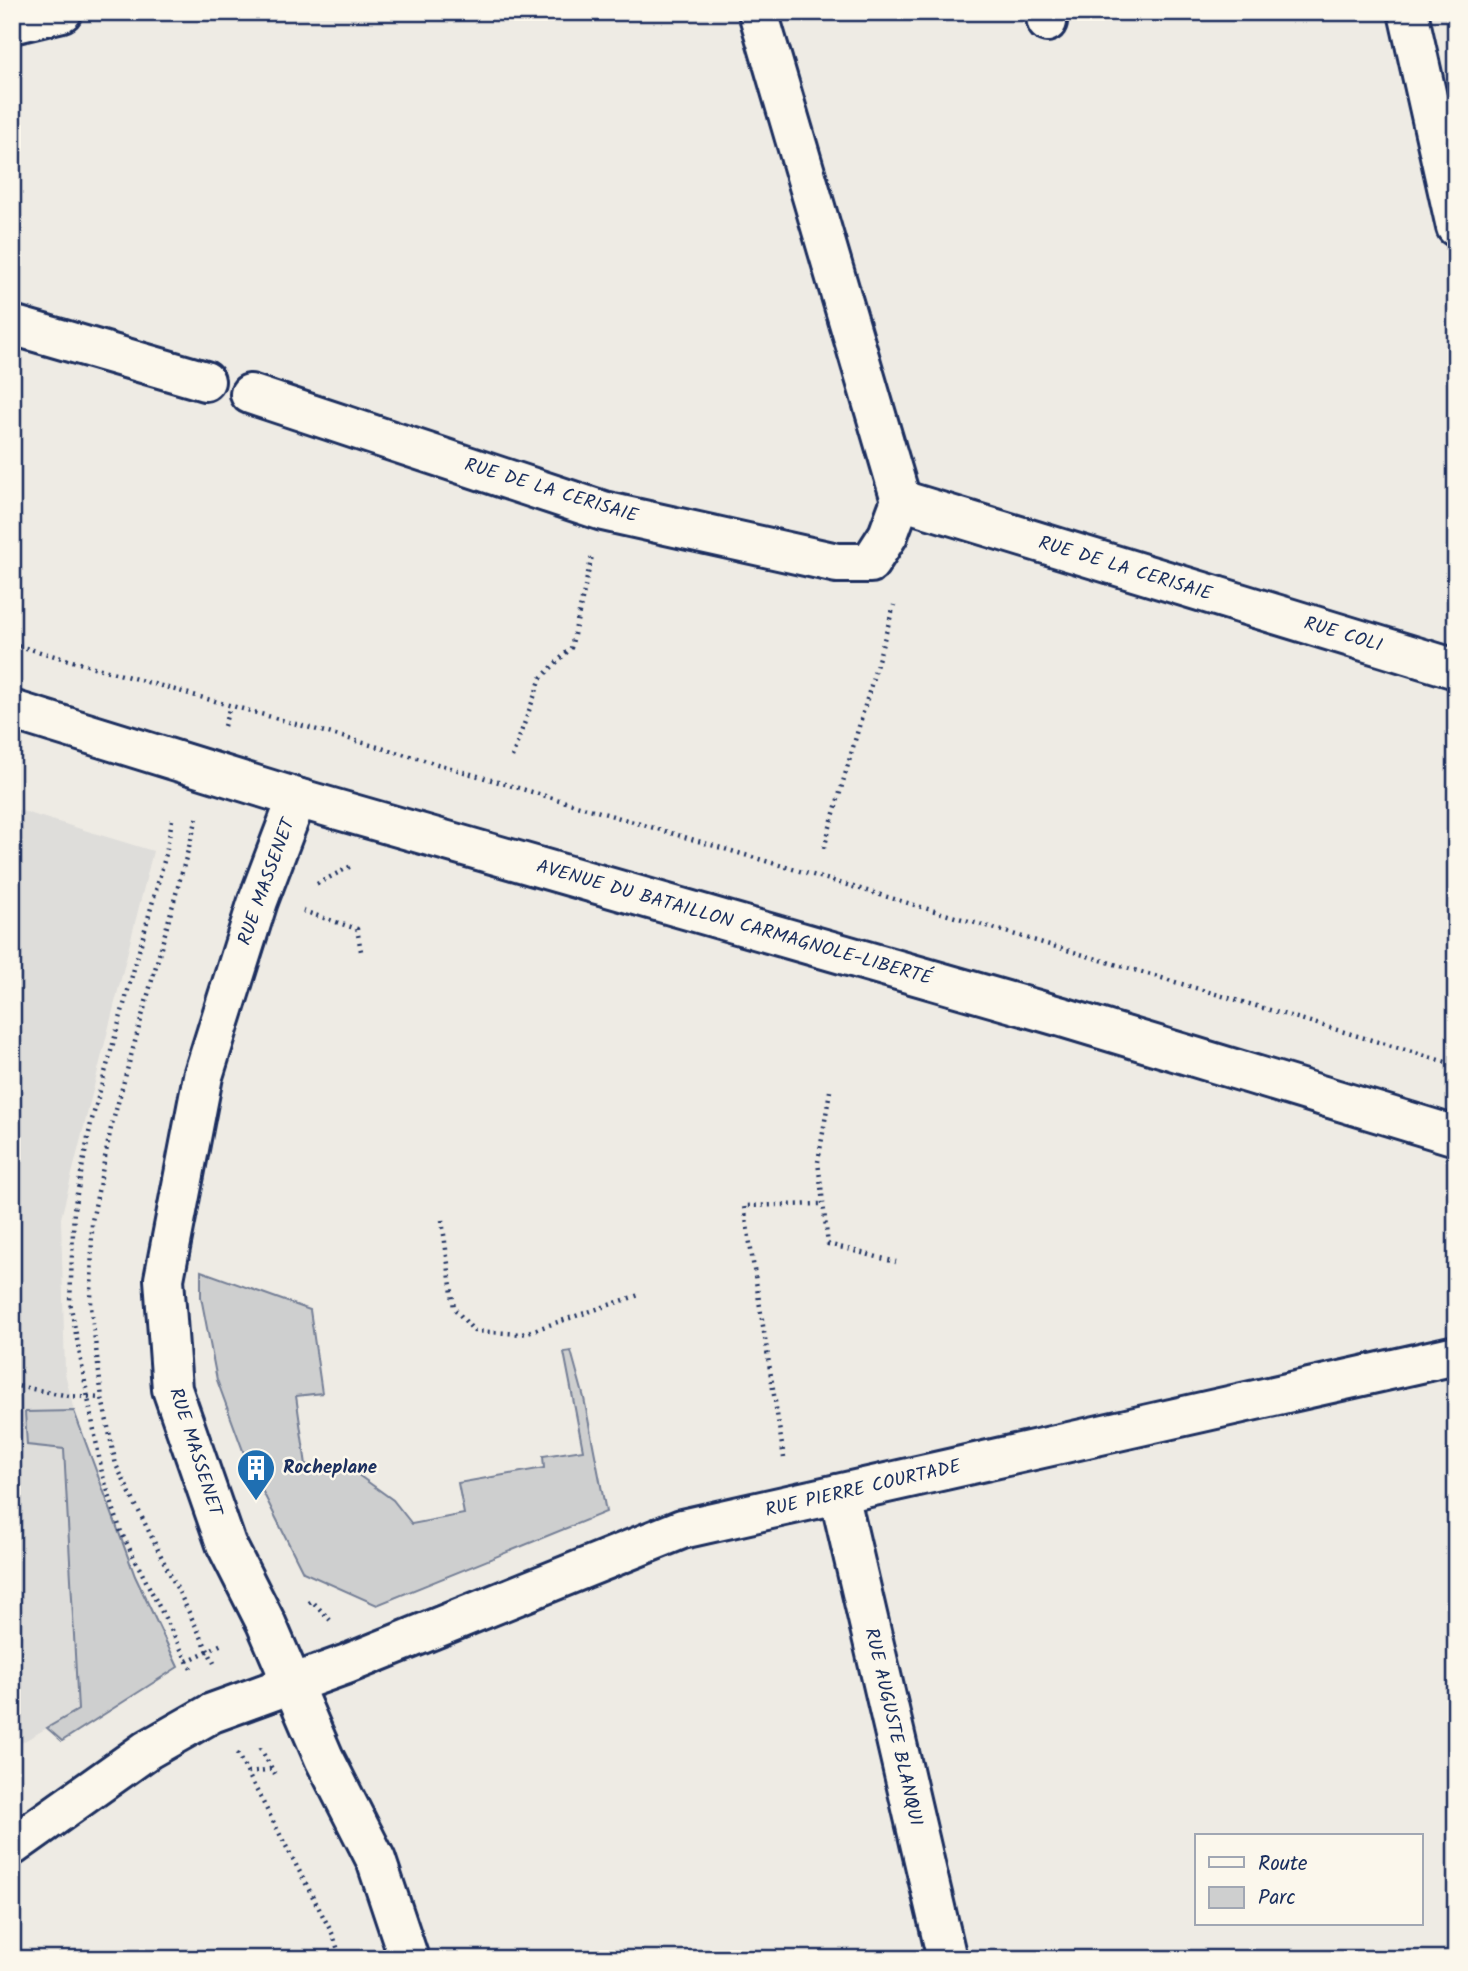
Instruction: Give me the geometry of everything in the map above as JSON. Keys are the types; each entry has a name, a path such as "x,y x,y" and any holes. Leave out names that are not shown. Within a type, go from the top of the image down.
{"street":[{"path":"12,24 62,12"},
{"path":"758,12 901,500 888,536 870,563"},
{"path":"1408,12 1456,227"},
{"path":"12,325 205,381"},
{"name":"RUE DE LA CERISAIE","path":"250,394 603,510 837,564 870,563"},
{"name":"RUE DE LA CERISAIE","path":"901,500 1230,601"},
{"name":"RUE COLI","path":"1230,601 1456,669"},
{"name":"AVENUE DU BATAILLON CARMAGNOLE-LIBERTÉ","path":"12,710 298,798 1062,1017 1456,1136"},
{"name":"RUE MASSENET","path":"298,798 258,901 203,1076 164,1279 172,1390 226,1544 266,1623 290,1685 376,1860 409,1959"},
{"name":"RUE PIERRE COURTADE","path":"12,1846 147,1750 212,1713 290,1685 682,1529 1456,1355"},
{"name":"RUE AUGUSTE BLANQUI","path":"839,1494 947,1959"}],"path":[{"path":"512,757 541,678 570,648 603,510"},
{"path":"824,848 896,600 870,563"},
{"path":"12,643 430,761 1456,1065"},
{"path":"12,773 15,767"},
{"path":"315,886 336,871 360,862"},
{"path":"297,909 302,901"},
{"path":"313,914 357,929 361,951"},
{"path":"830,1091 818,1162 821,1204 828,1244 896,1262"},
{"path":"791,1505 744,1206 821,1204"},
{"path":"442,1220 454,1308 474,1331 522,1334 639,1295"},
{"path":"12,1385 69,1396 102,1398"}],"shaded area":[{"path":"12,808 153,851 61,1218 65,1373 74,1411 135,1576 178,1667 62,1741 47,1728 12,1748"}],"green space":[{"path":"201,1271 310,1310 322,1393 296,1396 306,1465 343,1464 393,1500 412,1524 464,1514 458,1483 544,1468 543,1456 583,1450 564,1352 571,1351 584,1398 606,1512 377,1605 303,1572 245,1456 217,1380 201,1297"},
{"path":"74,1411 135,1576 178,1667 62,1741 47,1728 78,1710 64,1449 27,1445 25,1412"}],"place":[{"name":"Rocheplane","path":"256,1502"}]}
